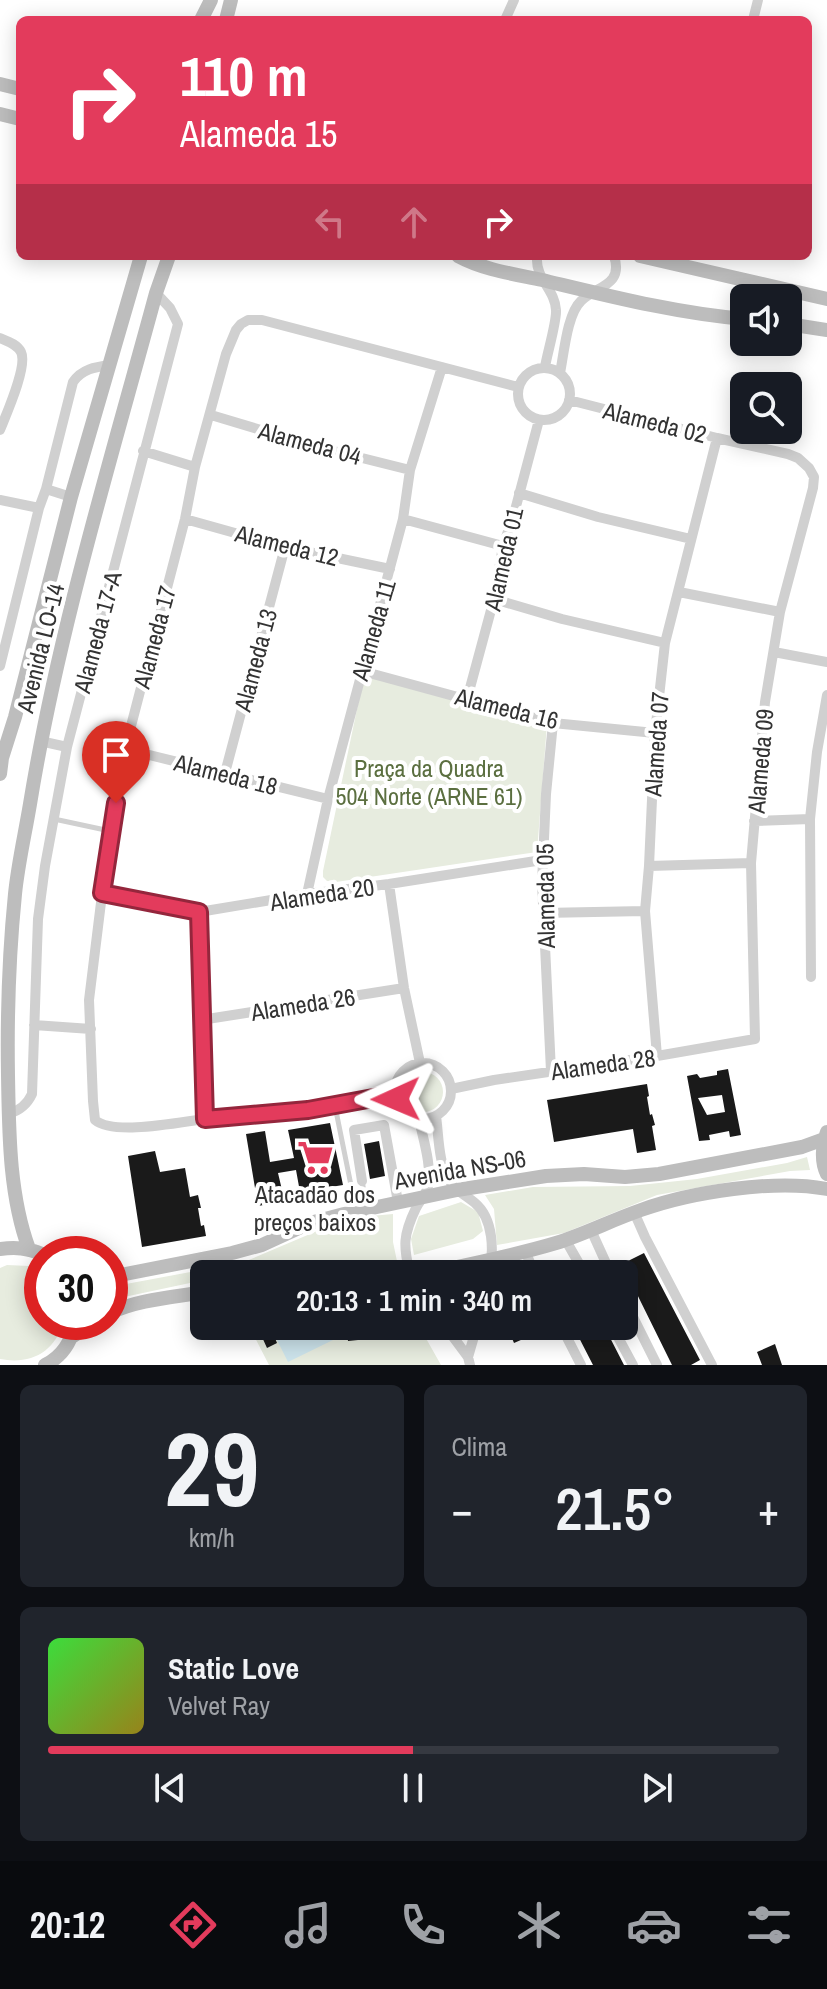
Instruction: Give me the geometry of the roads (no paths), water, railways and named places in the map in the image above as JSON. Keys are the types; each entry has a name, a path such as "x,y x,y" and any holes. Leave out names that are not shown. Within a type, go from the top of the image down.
{"street":[{"name":"Avenida LO-14","path":"0,774 4,736 140,260"},
{"name":"Avenida LO-14","path":"27,1236 20,1223 8,1114 7,1032 15,893 40,741 66,628 168,260"},
{"path":"469,260 593,293 675,310 730,317"},
{"path":"537,260 536,267 556,310 545,367"},
{"path":"560,373 573,311 581,301 608,285 614,275 615,260"},
{"path":"684,261 827,299"},
{"name":"Alameda 17-A","path":"8,1114 29,1101 34,1083 38,919 67,747 178,324 170,308 156,293"},
{"name":"Alameda 17","path":"205,1119 167,1125 109,1126 95,1120 89,1000 125,749 226,354 241,324 248,320 262,320 442,367"},
{"path":"802,326 827,330"},
{"path":"0,338 18,348 22,359 19,380 0,430"},
{"path":"0,666 73,382 79,374 89,369 110,365"},
{"path":"442,367 518,387"},
{"name":"Alameda 11","path":"307,894 328,799 403,519 410,470 442,367"},
{"path":"545,367 560,373 569,385 569,400 561,414 539,420 531,417 519,404 518,387 522,379 528,372 545,367"},
{"name":"Alameda 02","path":"569,400 798,458 814,477 813,488"},
{"name":"Alameda 04","path":"211,415 314,446 410,470"},
{"name":"Alameda 01","path":"467,699 494,599 503,546 539,420"},
{"name":"Alameda 07","path":"657,1056 645,911 655,733 665,643 717,438"},
{"path":"143,451 195,467"},
{"name":"Alameda 09","path":"755,1039 751,863 765,702 780,612 813,488"},
{"path":"46,489 71,497"},
{"path":"519,493 598,517 691,539"},
{"path":"0,500 39,508"},
{"name":"Alameda 12","path":"185,519 285,547 390,569"},
{"path":"403,519 503,546"},
{"name":"Alameda 13","path":"225,773 285,547"},
{"path":"679,592 780,612"},
{"path":"494,599 562,619 665,643"},
{"path":"774,652 827,662"},
{"name":"Alameda 16","path":"362,671 553,723 655,733"},
{"path":"811,977 810,819 827,695"},
{"name":"Alameda 05","path":"551,1071 542,860 553,723"},
{"path":"40,741 67,747"},
{"name":"Alameda 18","path":"125,749 328,799"},
{"path":"754,821 810,819"},
{"name":"Alameda 20","path":"102,893 199,912 542,860"},
{"path":"649,866 751,863"},
{"path":"389,884 404,988 420,1063"},
{"path":"543,913 645,911"},
{"path":"199,912 205,1119 308,1110 395,1094"},
{"name":"Alameda 26","path":"201,1020 404,988"},
{"path":"34,1025 91,1029"},
{"name":"Alameda 28","path":"451,1089 755,1039"},
{"path":"420,1063 429,1064 444,1073 451,1089 447,1105 436,1116 427,1119 419,1119 405,1112 395,1094 400,1075 405,1069 420,1063"},
{"path":"436,1116 444,1169 450,1182 479,1206 489,1224 490,1260"},
{"path":"407,1260 404,1241 429,1183 419,1119"},
{"path":"362,1181 354,1130 384,1125 398,1202"},
{"path":"826,1136 823,1166 827,1174"},
{"name":"Avenida NS-06","path":"128,1273 232,1253 262,1245 310,1223 424,1196 546,1176 659,1174 802,1147 826,1136"},
{"path":"505,1260 634,1212 681,1198 725,1190 810,1186 827,1189"},
{"path":"634,1212 712,1365"},
{"path":"591,1230 605,1260"},
{"path":"565,1239 577,1260"},
{"path":"0,1249 24,1249"},
{"path":"525,1251 529,1260"},
{"path":"128,1307 190,1294"},
{"path":"638,1327 657,1365"},
{"path":"49,1364 61,1353 68,1340"},
{"path":"455,1340 469,1361"},
{"path":"469,1361 474,1340"},
{"path":"568,1340 581,1365"},
{"path":"620,1340 633,1365"}],"lane":[{"path":"53,819 111,831"},
{"path":"334,1105 362,1210"},
{"path":"362,1181 362,1210"}],"water":[{"path":"277,1340 333,1340 288,1362"}],"place":[{"name":"Atacadão dos preços baixos","path":"315,1157"}],"park label":[{"name":"Praça da Quadra 504 Norte (ARNE 61)","path":"429,782"}]}
